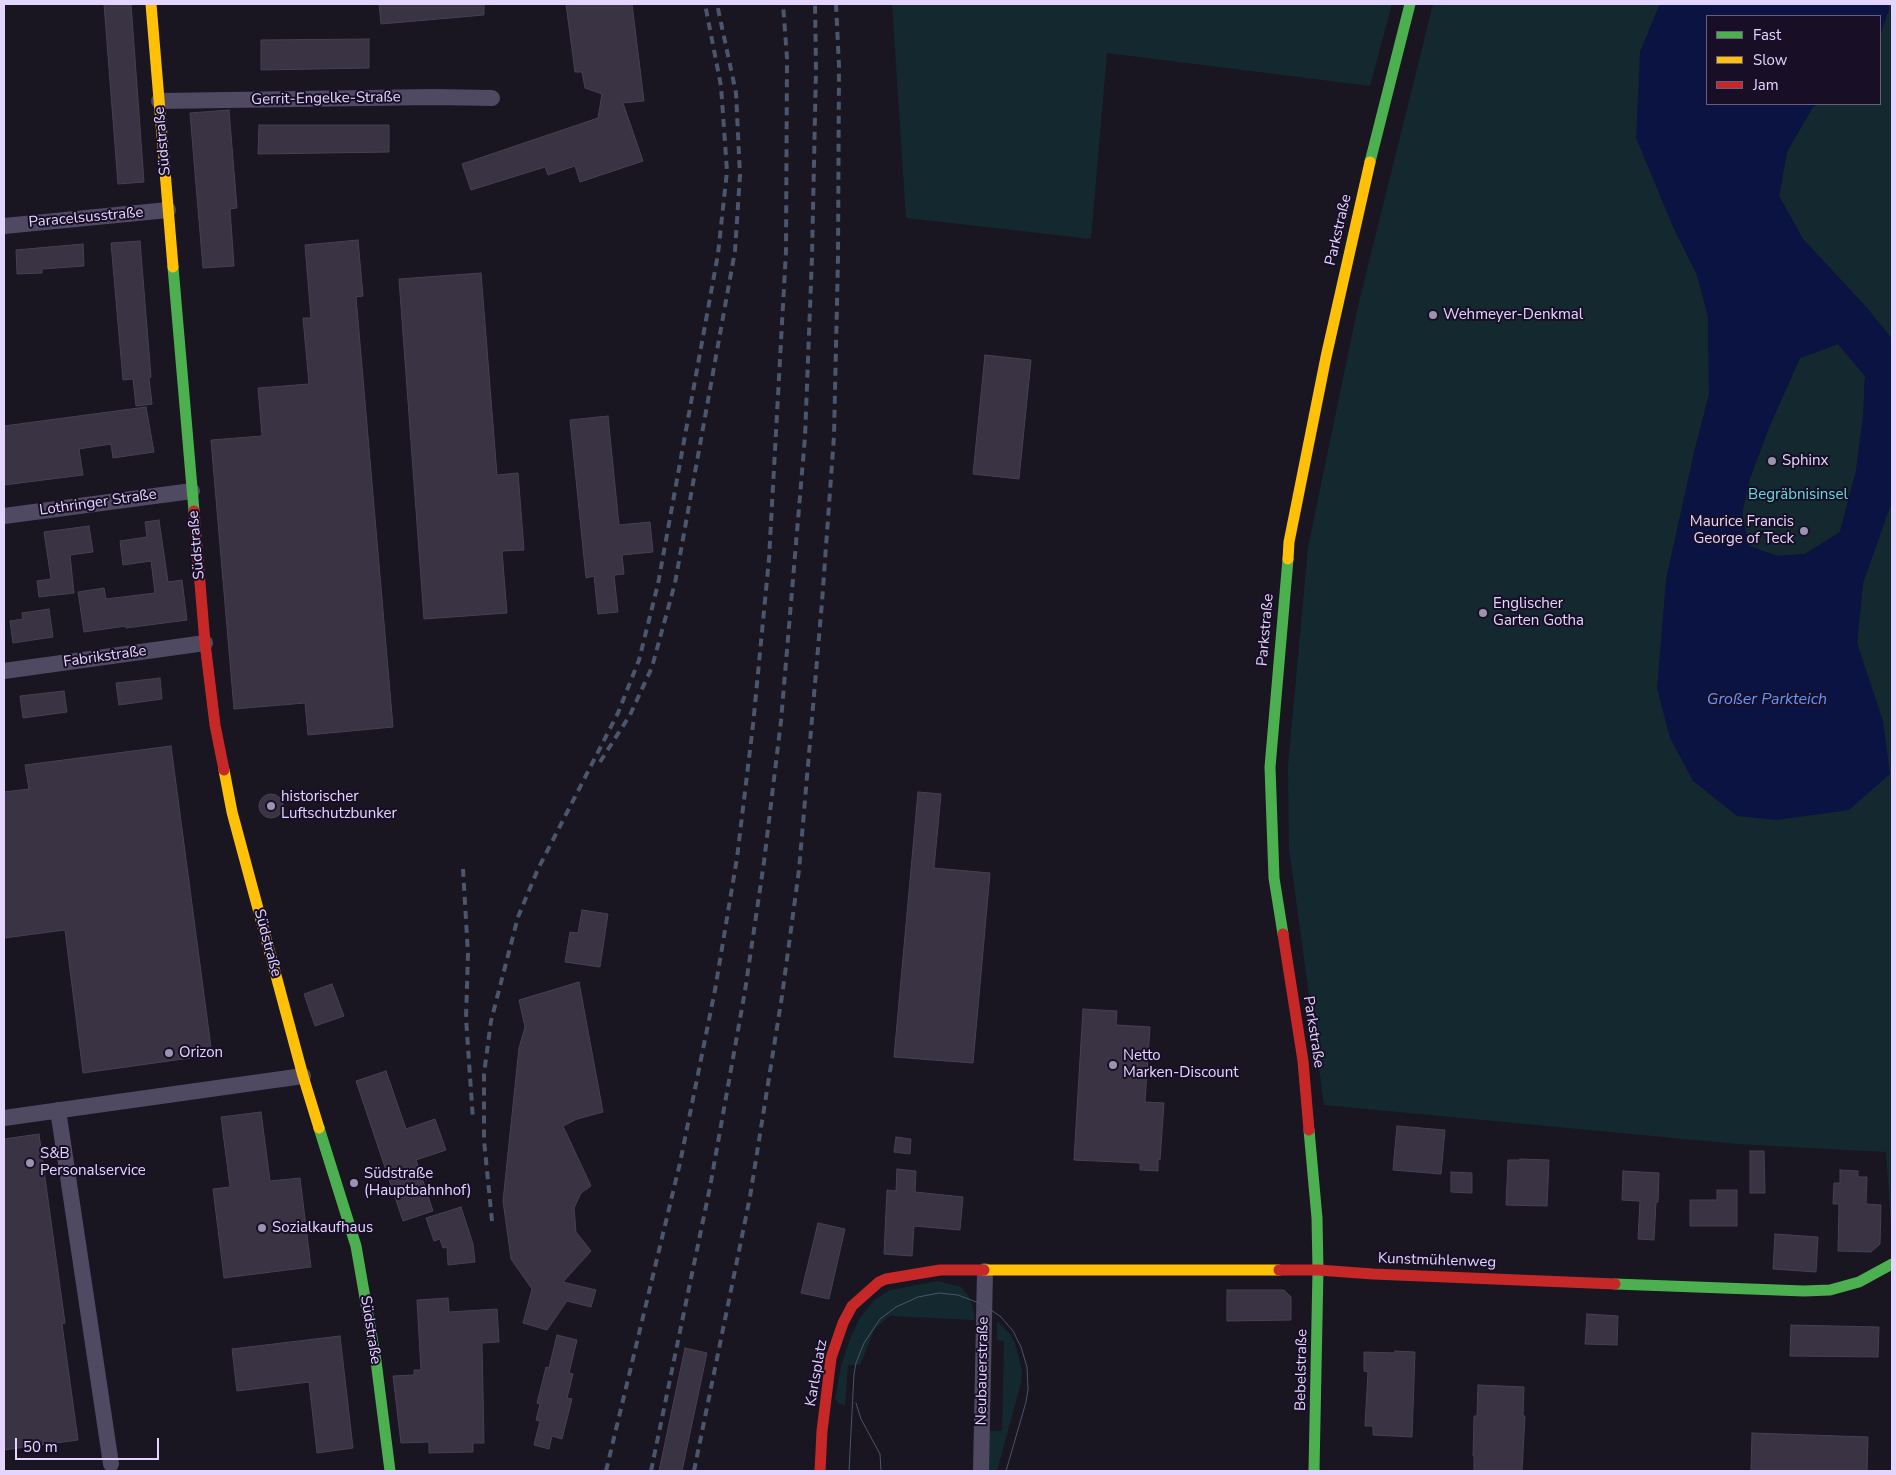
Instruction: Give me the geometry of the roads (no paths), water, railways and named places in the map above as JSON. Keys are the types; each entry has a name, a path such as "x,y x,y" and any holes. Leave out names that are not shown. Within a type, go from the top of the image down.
{"street":[{"name":"Südstraße","path":"151,4 205,643 215,726 232,812 303,1076 356,1246 376,1362 390,1471"},
{"name":"Parkstraße","path":"1318,1270 1315,1201 1303,1061 1274,878 1270,767 1289,542 1326,357 1363,192 1410,4"},
{"name":"Gerrit-Engelke-Straße","path":"160,101 433,97 492,98"},
{"name":"Paracelsusstraße","path":"4,226 168,210"},
{"name":"Lothringer Straße","path":"4,516 192,491"},
{"name":"Fabrikstraße","path":"4,671 205,643"},
{"path":"4,1118 303,1076"},
{"path":"58,1110 110,1464"},
{"name":"Kunstmühlenweg","path":"985,1272 1318,1270 1373,1274 1804,1291 1830,1290 1859,1282 1888,1267"},
{"name":"Karlsplatz","path":"820,1471 822,1431 831,1358 843,1323 852,1306 879,1282 886,1279 940,1270 985,1272"},
{"name":"Bebelstraße","path":"1314,1471 1318,1270"},
{"name":"Neubauerstraße","path":"981,1471 985,1272"}],"water":[{"name":"Großer Parkteich","path":"1660,4 1888,4 1889,9 1881,32 1881,15 1706,15 1706,105 1816,105 1813,107 1787,152 1779,196 1803,239 1867,308 1892,339 1892,501 1863,583 1857,643 1883,721 1890,774 1849,810 1776,820 1737,816 1693,781 1670,738 1657,688 1666,580 1709,395 1708,316 1697,275 1671,222 1636,138 1640,52","holes":["1838,344 1865,376 1863,417 1856,471 1840,532 1805,554 1777,556 1749,546 1742,514 1750,478 1770,425 1800,358"]}],"tram line":[{"path":"849,1471 854,1374 864,1343 880,1319 896,1307 918,1297 939,1293 958,1295 984,1305 1001,1317 1013,1331 1021,1347 1027,1367 1028,1389 1006,1471"},
{"path":"856,1403 861,1419 880,1454 881,1471"}],"railway":[{"path":"492,1221 484,1140 484,1074 491,1021 518,917 538,869 618,713 639,660 658,584 718,254 727,171 721,86 705,4"},
{"path":"600,762 630,715 652,667 675,583 735,251 740,175 736,93 717,4"},
{"path":"606,1471 680,1163 715,990 737,858 753,725 769,559 786,251 787,58 783,4"},
{"path":"651,1471 710,1187 745,991 764,862 781,721 805,437 812,257 816,69 815,4"},
{"path":"694,1471 750,1197 782,996 799,870 834,436 838,258 839,66 836,4"},
{"path":"463,869 468,954 466,1018 473,1120"}],"place":[{"name":"Wehmeyer-Denkmal","path":"1433,315"},
{"name":"Sphinx","path":"1772,461"},
{"name":"Maurice Francis George of Teck","path":"1804,531"},
{"name":"Englischer Garten Gotha","path":"1483,613"},
{"name":"historischer Luftschutzbunker","path":"271,806"},
{"name":"Orizon","path":"169,1053"},
{"name":"Netto Marken-Discount","path":"1113,1065"},
{"name":"S&B Personalservice","path":"30,1163"},
{"name":"Südstraße (Hauptbahnhof)","path":"354,1183"},
{"name":"Sozialkaufhaus","path":"262,1228"}],"park label":[{"name":"Begräbnisinsel","path":"1798,495"}]}
